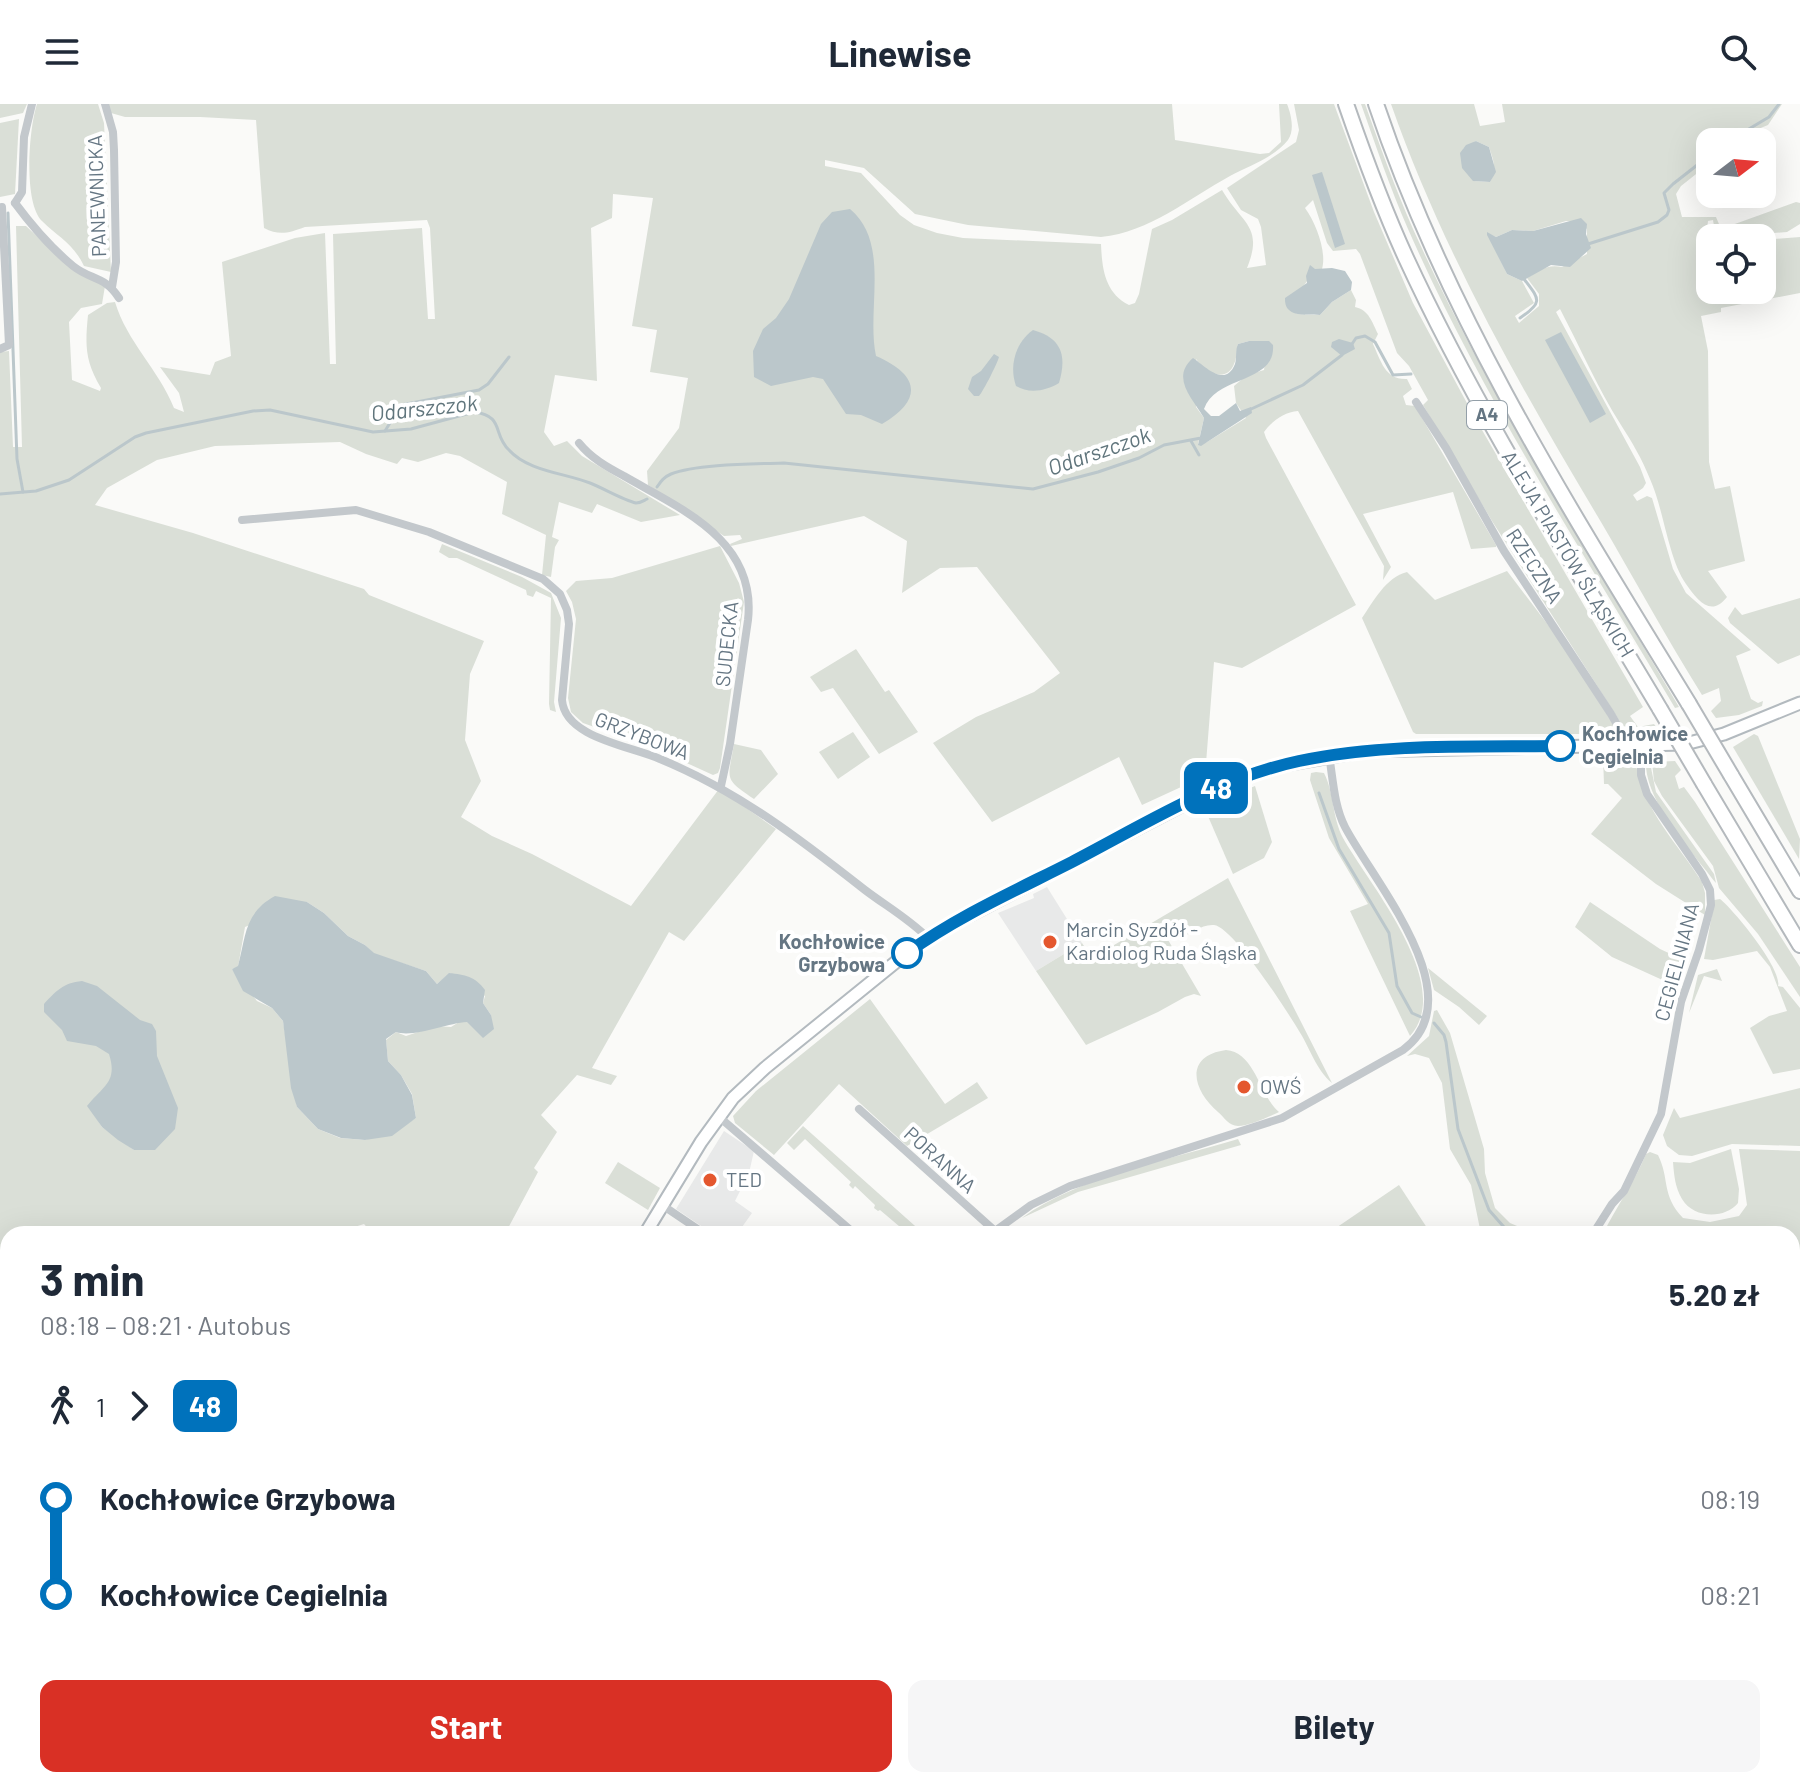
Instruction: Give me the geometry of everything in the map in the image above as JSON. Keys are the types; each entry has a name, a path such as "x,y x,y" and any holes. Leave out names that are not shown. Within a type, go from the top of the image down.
{"highway":[{"name":"ALEJA PIASTÓW ŚLĄSKICH","path":"1346,104 1384,208 1427,302 1486,413 1800,945"},
{"name":"ALEJA PIASTÓW ŚLĄSKICH","path":"1376,104 1418,216 1486,355 1557,483 1800,891"}],"street":[{"path":"0,349 9,345 1,207 15,203 22,192 24,137 32,104"},
{"name":"PANEWNICKA","path":"105,104 113,132 114,150 116,262 112,287"},
{"path":"15,203 68,262 86,274 110,283 119,298"},
{"name":"RZECZNA","path":"1416,402 1446,448 1504,551 1611,714 1622,733 1624,745"},
{"name":"SUDECKA","path":"579,443 596,460 720,536 744,580 750,600 748,620 721,786"},
{"name":"GRZYBOWA","path":"242,520 356,510 429,532 543,579 560,594 567,610 569,624 562,700 563,711 570,722 582,730 660,758 721,786 809,845 928,938"},
{"path":"650,1226 718,1116 739,1092 928,938 1210,791 1268,768 1329,755 1407,748 1641,745 1705,740 1799,706"},
{"name":"CEGIELNIANA","path":"1598,1226 1624,1191 1661,1114 1681,1002 1711,905 1710,890 1702,874 1647,794 1641,775 1641,745"},
{"path":"1001,1226 1020,1212 1070,1186 1282,1118 1403,1050 1423,1030 1429,1003 1423,973 1403,922 1343,825 1329,755"},
{"name":"PORANNA","path":"859,1109 986,1226"},
{"path":"718,1116 846,1226"},
{"path":"662,1205 693,1226"}],"shaded area":[{"path":"0,104 27,104 23,113 0,118"},
{"path":"37,104 98,104 104,123 111,272 84,266 70,246 36,212 29,164"},
{"path":"108,104 1172,104 1175,140 1260,154 1269,153 1281,142 1279,104 1287,104 1291,132 1288,140 1276,151 1152,222 1101,237 968,225 915,214 864,168 825,160 825,166 861,173 900,215 914,225 937,233 963,238 1101,244 1106,279 1115,294 1129,305 1135,303 1139,294 1152,229 1222,190 1252,234 1252,254 1247,268 1266,265 1258,219 1241,210 1227,188 1296,142 1299,130 1294,104 1334,104 1374,212 1413,303 1475,418 1643,707 1630,716 1638,727 1654,724 1657,728 1626,731 1492,521 1423,405 1428,400 1409,366 1397,353 1360,254 1356,249 1333,251 1327,243 1313,200 1305,208 1320,238 1322,269 1315,269 1303,287 1286,298 1297,314 1320,315 1332,302 1351,290 1356,300 1355,307 1367,314 1378,334 1373,344 1381,363 1389,373 1407,379 1412,389 1403,396 1406,405 1415,406 1496,547 1471,549 1453,492 1363,514 1391,567 1383,580 1384,566 1298,411 1288,413 1264,432 1266,438 1356,605 1242,668 1214,662 1205,776 1142,805 1119,757 992,822 933,743 976,717 1034,692 1060,673 977,567 940,568 902,593 907,541 864,516 731,546 742,539 740,535 724,536 648,485 647,471 679,428 688,378 650,372 657,330 632,326 653,198 613,194 612,218 591,228 597,381 555,375 544,432 554,446 567,441 582,456 680,515 641,522 597,504 592,513 559,502 552,537 559,540 555,547 551,577 542,575 546,535 502,514 507,482 460,456 446,453 418,462 402,458 397,464 340,442 215,446 157,460 107,488 95,505 193,533 364,589 369,595 484,641 470,674 465,740 481,781 461,817 492,836 631,906 719,789 776,829 684,941 669,932 592,1068 617,1076 611,1085 577,1075 541,1115 557,1132 534,1168 538,1172 509,1226 0,1226 0,352 9,351 13,447 22,447 16,226 26,226 74,271 105,286 102,304 81,308 69,322 72,380 100,391 87,353 88,315 107,303 115,302 127,330 174,408 184,412 179,393 160,367 210,375 215,362 231,356 222,262 295,238 325,233 330,364 336,364 333,234 422,228 428,319 435,319 427,220 305,227 284,233 274,232 264,228 256,120 125,117 111,113","holes":["1268,341 1264,370 1247,375 1234,386 1236,403 1246,418 1207,442 1198,444 1204,418 1196,407 1196,359 1210,372 1221,375 1230,370 1235,362 1238,344","307,902 374,954 426,971 437,984 450,973 485,996 483,1003 491,1015 459,1022 451,1027 436,1026 406,1036 396,1032 386,1040 388,1061 412,1094 416,1118 365,1140 340,1138 318,1129 297,1107 283,1021 272,1008 257,1001 232,969 238,967 245,927","130,1061 134,1150 102,1127 91,1110"]},
{"path":"1361,104 1365,104 1413,229 1473,352 1679,707 1675,708 1569,532 1468,352 1408,229"},
{"path":"1391,104 1474,104 1480,126 1505,122 1502,104 1782,104 1768,125 1761,128 1696,128 1696,174 1676,194 1682,217 1716,217 1719,224 1714,224 1713,220 1708,224 1696,224 1696,304 1742,304 1701,316 1708,351 1709,462 1715,489 1730,486 1745,561 1708,571 1727,597 1721,603 1715,606 1705,604 1686,584 1670,548 1655,491 1644,465 1560,309 1556,312 1640,467 1646,483 1633,495 1637,501 1647,496 1652,498 1673,569 1686,593 1751,650 1736,656 1751,699 1758,703 1763,701 1762,706 1739,715 1716,718 1711,711 1721,701 1719,688 1702,695 1542,421 1434,213","holes":["1476,141 1489,147 1494,173 1490,182 1474,181 1463,149","1575,221 1587,229 1587,254 1562,267 1548,267 1527,278 1539,294 1539,306 1519,323 1515,316 1534,303 1522,281 1507,274 1487,233 1496,237 1512,230 1533,231"]},
{"path":"19,119 15,194 0,197 0,123"},
{"path":"1476,141 1489,147 1496,172 1490,182 1473,181 1462,168 1460,153 1466,145"},
{"path":"1322,172 1345,244 1335,248 1312,175"},
{"path":"1800,203 1800,224 1787,232 1776,233 1776,224 1735,224"},
{"path":"850,209 862,223 874,258 876,356 901,371 911,387 905,405 882,424 861,415 846,414 823,379 813,377 771,386 754,377 753,351 763,329 776,318 789,299 821,224 832,212"},
{"path":"1581,218 1587,224 1586,234 1591,248 1570,267 1551,265 1522,281 1507,274 1487,235 1487,232 1496,237 1512,230 1533,231"},
{"path":"1800,237 1800,293 1776,298 1776,239"},
{"path":"1310,265 1315,269 1345,271 1352,282 1351,290 1332,302 1320,315 1296,314 1286,304 1285,298 1307,283"},
{"path":"1033,330 1056,343 1062,364 1059,383 1032,391 1016,386 1013,371 1018,348"},
{"path":"1561,332 1606,414 1590,423 1545,340"},
{"path":"1339,339 1353,343 1355,349 1342,356 1331,347 1332,342"},
{"path":"1269,341 1273,345 1271,358 1256,373 1220,390 1204,409 1211,416 1219,416 1236,403 1240,411 1251,407 1252,413 1198,445 1204,418 1183,381 1186,366 1193,358 1214,373 1226,375 1235,364 1238,344"},
{"path":"994,354 999,357 993,371 979,396 974,396 968,389 972,377"},
{"path":"442,544 522,577 551,593 561,618 554,702 556,712 550,710 549,704 551,598 536,591 533,597 527,595 526,590 457,558 449,558 439,552"},
{"path":"720,546 739,583 744,602 720,768 713,775 656,749 583,723 571,712 568,698 576,619 566,591 576,581 612,578"},
{"path":"1507,571 1558,638 1617,730 1615,734 1413,732 1362,618 1386,585 1407,572 1435,600"},
{"path":"1800,598 1800,655 1778,664 1728,618 1735,607 1742,615"},
{"path":"856,649 885,692 889,690 918,732 879,754 833,688 821,692 810,677"},
{"path":"853,732 870,757 838,779 819,752"},
{"path":"1754,734 1758,736 1800,839 1799,859 1733,747"},
{"path":"734,744 761,750 778,774 754,799 737,787 730,777"},
{"path":"1603,757 1626,757 1636,765 1654,812 1702,882 1705,915 1656,884 1591,834 1622,798 1608,784 1604,784"},
{"path":"1675,761 1681,770 1675,776 1679,789 1684,787 1695,802 1800,967 1800,997 1758,934 1719,888 1713,866 1654,781 1652,762"},
{"path":"1650,763 1656,792 1714,874 1716,883 1662,810 1648,779 1646,764"},
{"path":"1311,773 1324,773 1343,838 1387,907 1416,963 1422,990 1421,1015 1410,1036 1350,911 1368,904 1329,838 1310,780"},
{"path":"1255,786 1272,842 1264,858 1233,874 1204,807"},
{"path":"1228,878 1332,1083 1259,971 1234,940 1214,925 1180,938 1164,933 1201,996 1194,994 1185,997 1086,1045 1036,971 1082,943 1092,958"},
{"path":"1047,887 1082,943 1036,971 998,913 1034,898 1033,894"},
{"path":"275,896 307,902 374,953 426,971 437,984 449,973 469,977 485,990 483,1003 491,1015 494,1029 483,1038 467,1022 421,1032 396,1032 386,1039 388,1061 401,1075 412,1095 416,1118 392,1136 365,1140 341,1138 318,1129 297,1107 291,1088 283,1021 272,1008 243,991 232,969 238,966 252,918"},
{"path":"1720,899 1766,954 1778,978 1778,986 1783,987 1800,1008 1800,1069 1773,1074 1750,1028 1769,1016 1787,1011 1770,967 1757,951 1704,959 1714,900"},
{"path":"1590,902 1660,949 1688,962 1680,988 1612,957 1575,927"},
{"path":"1428,968 1487,1016 1479,1025 1434,990"},
{"path":"1717,969 1722,981 1704,976 1689,1013 1698,975"},
{"path":"82,981 97,986 140,1020 152,1024 156,1031 157,1056 178,1108 175,1129 155,1150 134,1150 102,1127 87,1106 110,1077 109,1054 96,1046 67,1041 62,1030 44,1012 44,1004 56,992"},
{"path":"870,999 945,1104 977,1082 988,1098 907,1146 839,1084 774,1155 735,1123 733,1116 756,1091"},
{"path":"1437,1010 1450,1033 1484,1149 1485,1173 1495,1208 1517,1226 1479,1226 1471,1185 1450,1149 1442,1083 1429,1058 1415,1054 1407,1056 1429,1036 1434,1011"},
{"path":"1226,1050 1244,1058 1279,1112 1253,1123 1235,1126 1209,1104 1198,1085 1198,1067 1203,1059"},
{"path":"1800,1088 1800,1146 1732,1144 1692,1156 1679,1155 1667,1146 1663,1135 1674,1108 1680,1118"},
{"path":"803,1126 915,1226 899,1226 874,1208 875,1205 855,1186 853,1189 849,1185 851,1182 805,1139 794,1150 787,1143"},
{"path":"724,1131 754,1151 749,1173 735,1201 752,1213 743,1226 701,1226 676,1209"},
{"path":"1238,1139 1241,1145 1078,1192 1022,1218 1044,1204 1097,1180"},
{"path":"1731,1149 1739,1189 1738,1203 1718,1214 1702,1213 1687,1206 1675,1181 1673,1162 1690,1163"},
{"path":"1739,1149 1800,1151 1800,1226 1607,1226 1646,1154 1650,1152 1658,1155 1672,1202 1683,1218 1710,1222 1739,1216 1747,1205"},
{"path":"618,1162 660,1188 648,1210 605,1183"},
{"path":"1399,1185 1426,1226 1339,1226"}],"waterway":[{"name":"Odarszczok","path":"1751,128 1769,117 1779,104"},
{"name":"Odarszczok","path":"1588,244 1658,222 1669,210 1664,193 1696,166"},
{"path":"8,213 17,459 23,492"},
{"name":"Odarszczok","path":"1520,318 1533,308 1537,300 1524,279"},
{"name":"Odarszczok","path":"1352,344 1356,338 1365,336 1375,342 1393,375 1411,374"},
{"name":"Odarszczok","path":"1249,410 1303,385 1342,355"},
{"path":"385,431 401,405 479,390 488,384 509,357"},
{"name":"Odarszczok","path":"0,494 36,491 69,480 146,433 270,410 373,432 411,429 474,412 484,414 494,422 509,450 526,463 590,483 631,501 638,503 647,499"},
{"name":"Odarszczok","path":"657,487 666,476 695,468 784,463 1033,489 1098,472 1139,458 1164,445 1201,438"},
{"path":"1191,441 1199,455"},
{"path":"1319,793 1339,849 1389,933 1397,986 1412,1013 1421,1017"},
{"path":"1434,1023 1446,1042 1458,1129 1489,1210 1503,1226"}],"bus line":[{"name":"48","path":"907,953 951,925 1187,802 1268,768 1323,756 1384,749 1560,746"}],"place":[{"name":"Kochłowice Cegielnia","path":"1560,746"},
{"name":"Marcin Syzdół - Kardiolog Ruda Śląska","path":"1050,942"},
{"name":"Kochłowice Grzybowa","path":"907,953"},
{"name":"OWŚ","path":"1244,1087"},
{"name":"TED","path":"710,1180"}]}
